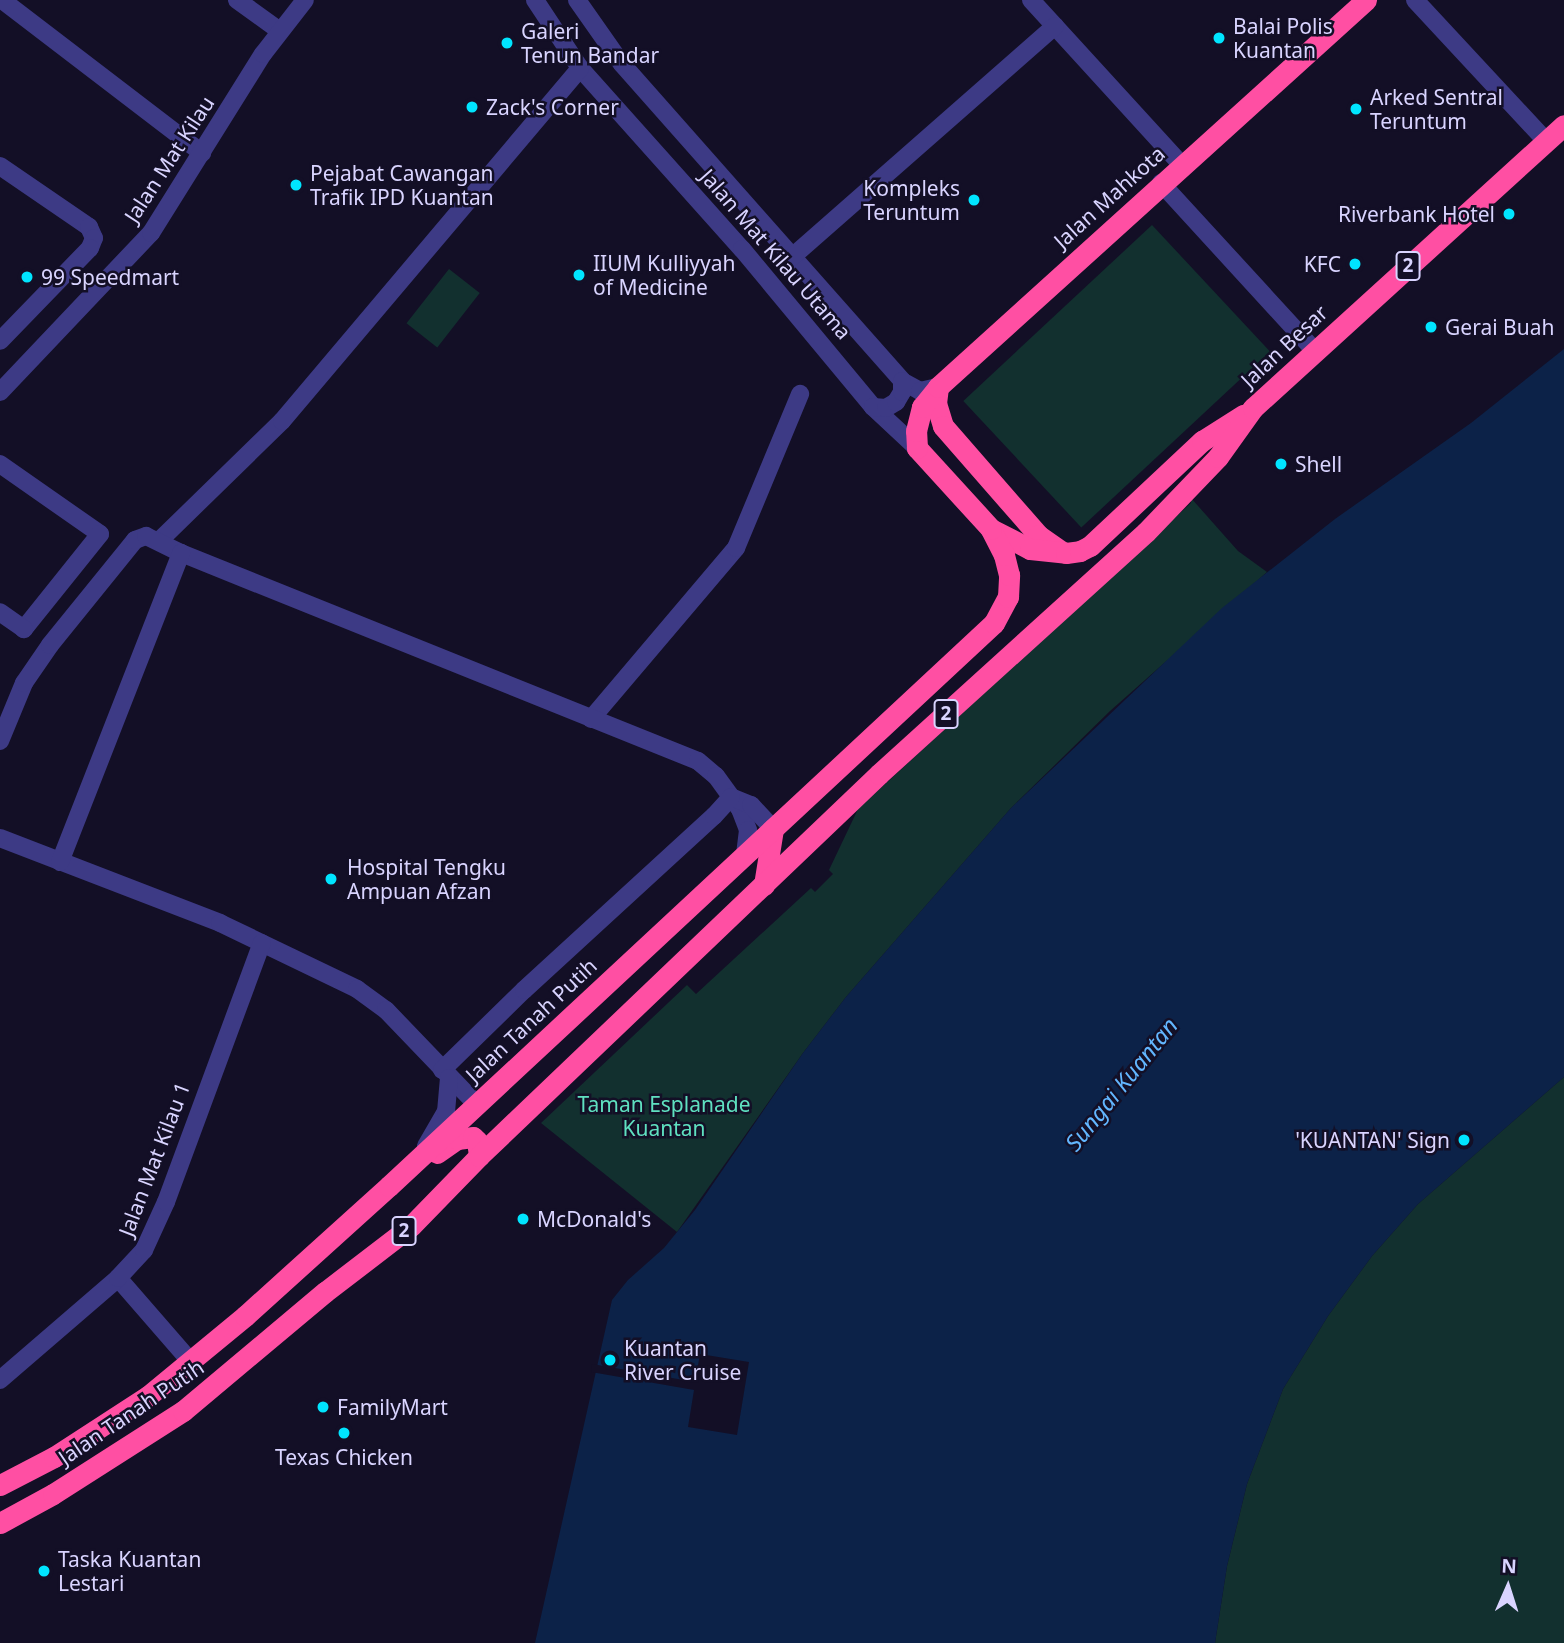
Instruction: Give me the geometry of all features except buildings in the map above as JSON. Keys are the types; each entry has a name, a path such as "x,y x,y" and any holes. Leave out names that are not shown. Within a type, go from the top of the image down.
{"highway":[{"name":"Jalan Mahkota","path":"917,448 916,431 922,407 938,387 1181,164 1366,0"},
{"name":"Jalan Besar","path":"1052,617 1146,532 1202,475 1253,408 1564,125"},
{"path":"938,387 936,403 943,426 1038,535 1066,553"},
{"path":"991,530 1030,549 1066,553 1090,546 1202,441 1253,408"},
{"name":"Jalan Mat Kilau Utama","path":"917,448 991,530"},
{"name":"Jalan Tanah Putih","path":"0,1485 102,1428 191,1362 389,1186 978,639 1003,610 1009,575 1004,555 991,530"},
{"name":"Jalan Tanah Putih","path":"0,1523 76,1480 183,1412 325,1292 411,1226 480,1156 764,885 1052,617"},
{"path":"764,885 774,829 823,829"},
{"path":"389,1186 457,1139 473,1137 477,1141 480,1156"}],"street":[{"path":"2,0 202,153"},
{"path":"237,0 280,31"},
{"name":"Jalan Mat Kilau","path":"0,393 151,233 280,31 305,0"},
{"name":"Jalan Mat Kilau Utama","path":"535,0 580,68 742,249 873,407 917,448"},
{"name":"Jalan Mat Kilau Utama","path":"577,0 622,64 902,381"},
{"path":"1031,0 1181,164"},
{"path":"1415,0 1546,141"},
{"path":"792,257 1055,26"},
{"path":"159,541 279,425 580,68"},
{"path":"0,166 89,227 94,237 90,248 0,341"},
{"path":"1161,183 1315,351"},
{"path":"742,249 752,250 762,246 767,229"},
{"path":"873,407 886,408 896,402 902,392 902,381 920,391 938,387"},
{"path":"592,719 736,548 800,394"},
{"path":"0,464 100,534 24,629 0,612"},
{"path":"0,741 24,683 50,645 135,540 146,536 181,554 698,761 716,776 740,809 748,830 745,855"},
{"path":"60,862 181,554"},
{"path":"731,797 751,805 774,829"},
{"path":"418,1158 446,1112 446,1074 524,990 714,816 731,797"},
{"path":"0,838 220,923 372,998 475,1104"},
{"name":"Jalan Mat Kilau 1","path":"0,1380 118,1278 144,1250 155,1230 262,943"},
{"path":"118,1278 191,1362"}],"green space":[{"path":"1152,225 1270,352 1081,527 963,401"},
{"path":"449,269 480,293 437,347 407,323"},
{"name":"Taman Esplanade Kuantan","path":"1191,498 1238,551 1267,572 1110,711 1011,808 846,997 803,1053 677,1232 541,1123 687,985 696,994 811,888 815,892 833,874 829,870 858,809 1191,503"},
{"path":"1564,1077 1564,1643 1215,1643 1227,1566 1247,1484 1283,1389 1328,1316 1372,1256 1418,1204"}],"water":[{"name":"Sungai Kuantan","path":"1564,349 1564,1077 1418,1204 1372,1256 1328,1316 1283,1389 1247,1484 1227,1566 1215,1643 535,1643 612,1300 628,1280 664,1248 695,1210 803,1053 846,997 1011,808 1222,608 1335,519 1471,423"}],"pier":[{"path":"700,1354 749,1362 737,1435 688,1427 694,1390 591,1372 592,1364 695,1382"}],"place":[{"name":"Balai Polis Kuantan","path":"1219,38"},
{"name":"Galeri Tenun Bandar","path":"507,43"},
{"name":"Zack's Corner","path":"472,107"},
{"name":"Arked Sentral Teruntum","path":"1356,109"},
{"name":"Pejabat Cawangan Trafik IPD Kuantan","path":"296,185"},
{"name":"Kompleks Teruntum","path":"974,200"},
{"name":"Riverbank Hotel","path":"1509,214"},
{"name":"KFC","path":"1355,264"},
{"name":"IIUM Kulliyyah of Medicine","path":"579,275"},
{"name":"99 Speedmart","path":"27,277"},
{"name":"Gerai Buah","path":"1431,327"},
{"name":"Shell","path":"1281,464"},
{"name":"Hospital Tengku Ampuan Afzan","path":"331,879"},
{"name":"'KUANTAN' Sign","path":"1464,1140"},
{"name":"McDonald's","path":"523,1219"},
{"name":"Kuantan River Cruise","path":"610,1360"},
{"name":"FamilyMart","path":"323,1407"},
{"name":"Texas Chicken","path":"344,1433"},
{"name":"Taska Kuantan Lestari","path":"44,1571"}]}
